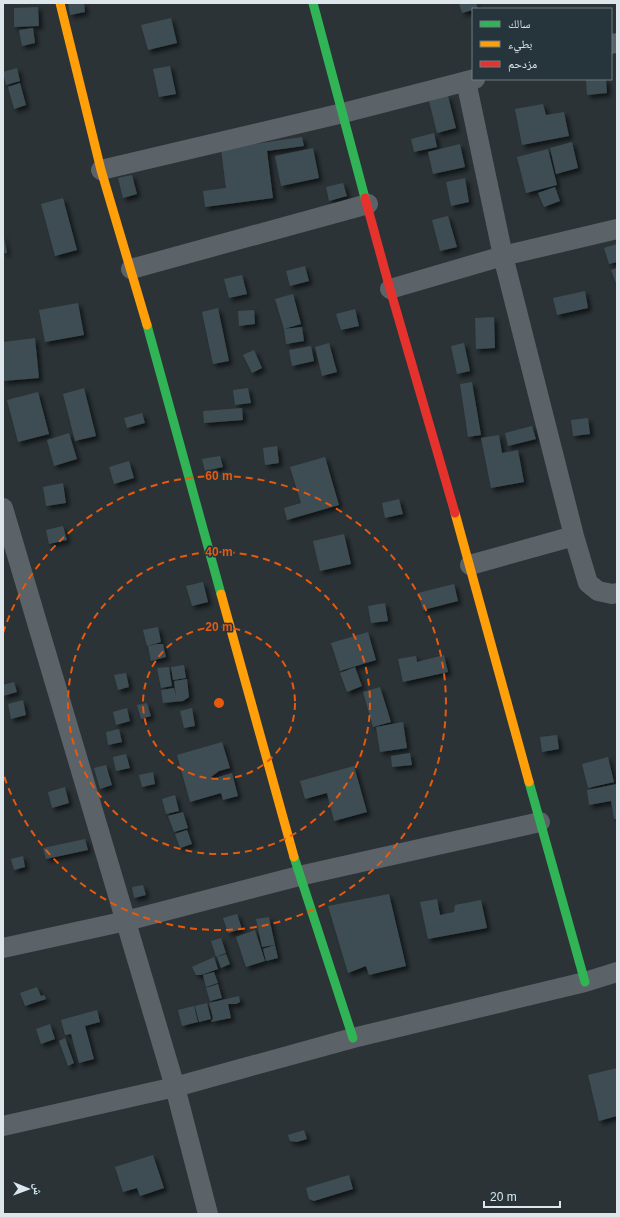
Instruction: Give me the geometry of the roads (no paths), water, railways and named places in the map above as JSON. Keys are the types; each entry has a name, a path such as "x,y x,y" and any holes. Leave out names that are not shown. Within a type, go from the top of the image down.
{"street":[{"path":"60,3 101,170 131,268 299,876 353,1038"},
{"path":"313,3 390,289 470,565 585,982"},
{"path":"101,170 343,113 470,80 503,256 574,536 588,583 598,591 612,594 617,593"},
{"path":"131,268 368,204"},
{"path":"390,289 503,256 617,229"},
{"path":"3,508 176,1086 208,1214"},
{"path":"470,565 574,536"},
{"path":"3,948 126,921 299,876 540,822"},
{"path":"5,1119 176,1086 353,1038 585,982 617,972"}]}
